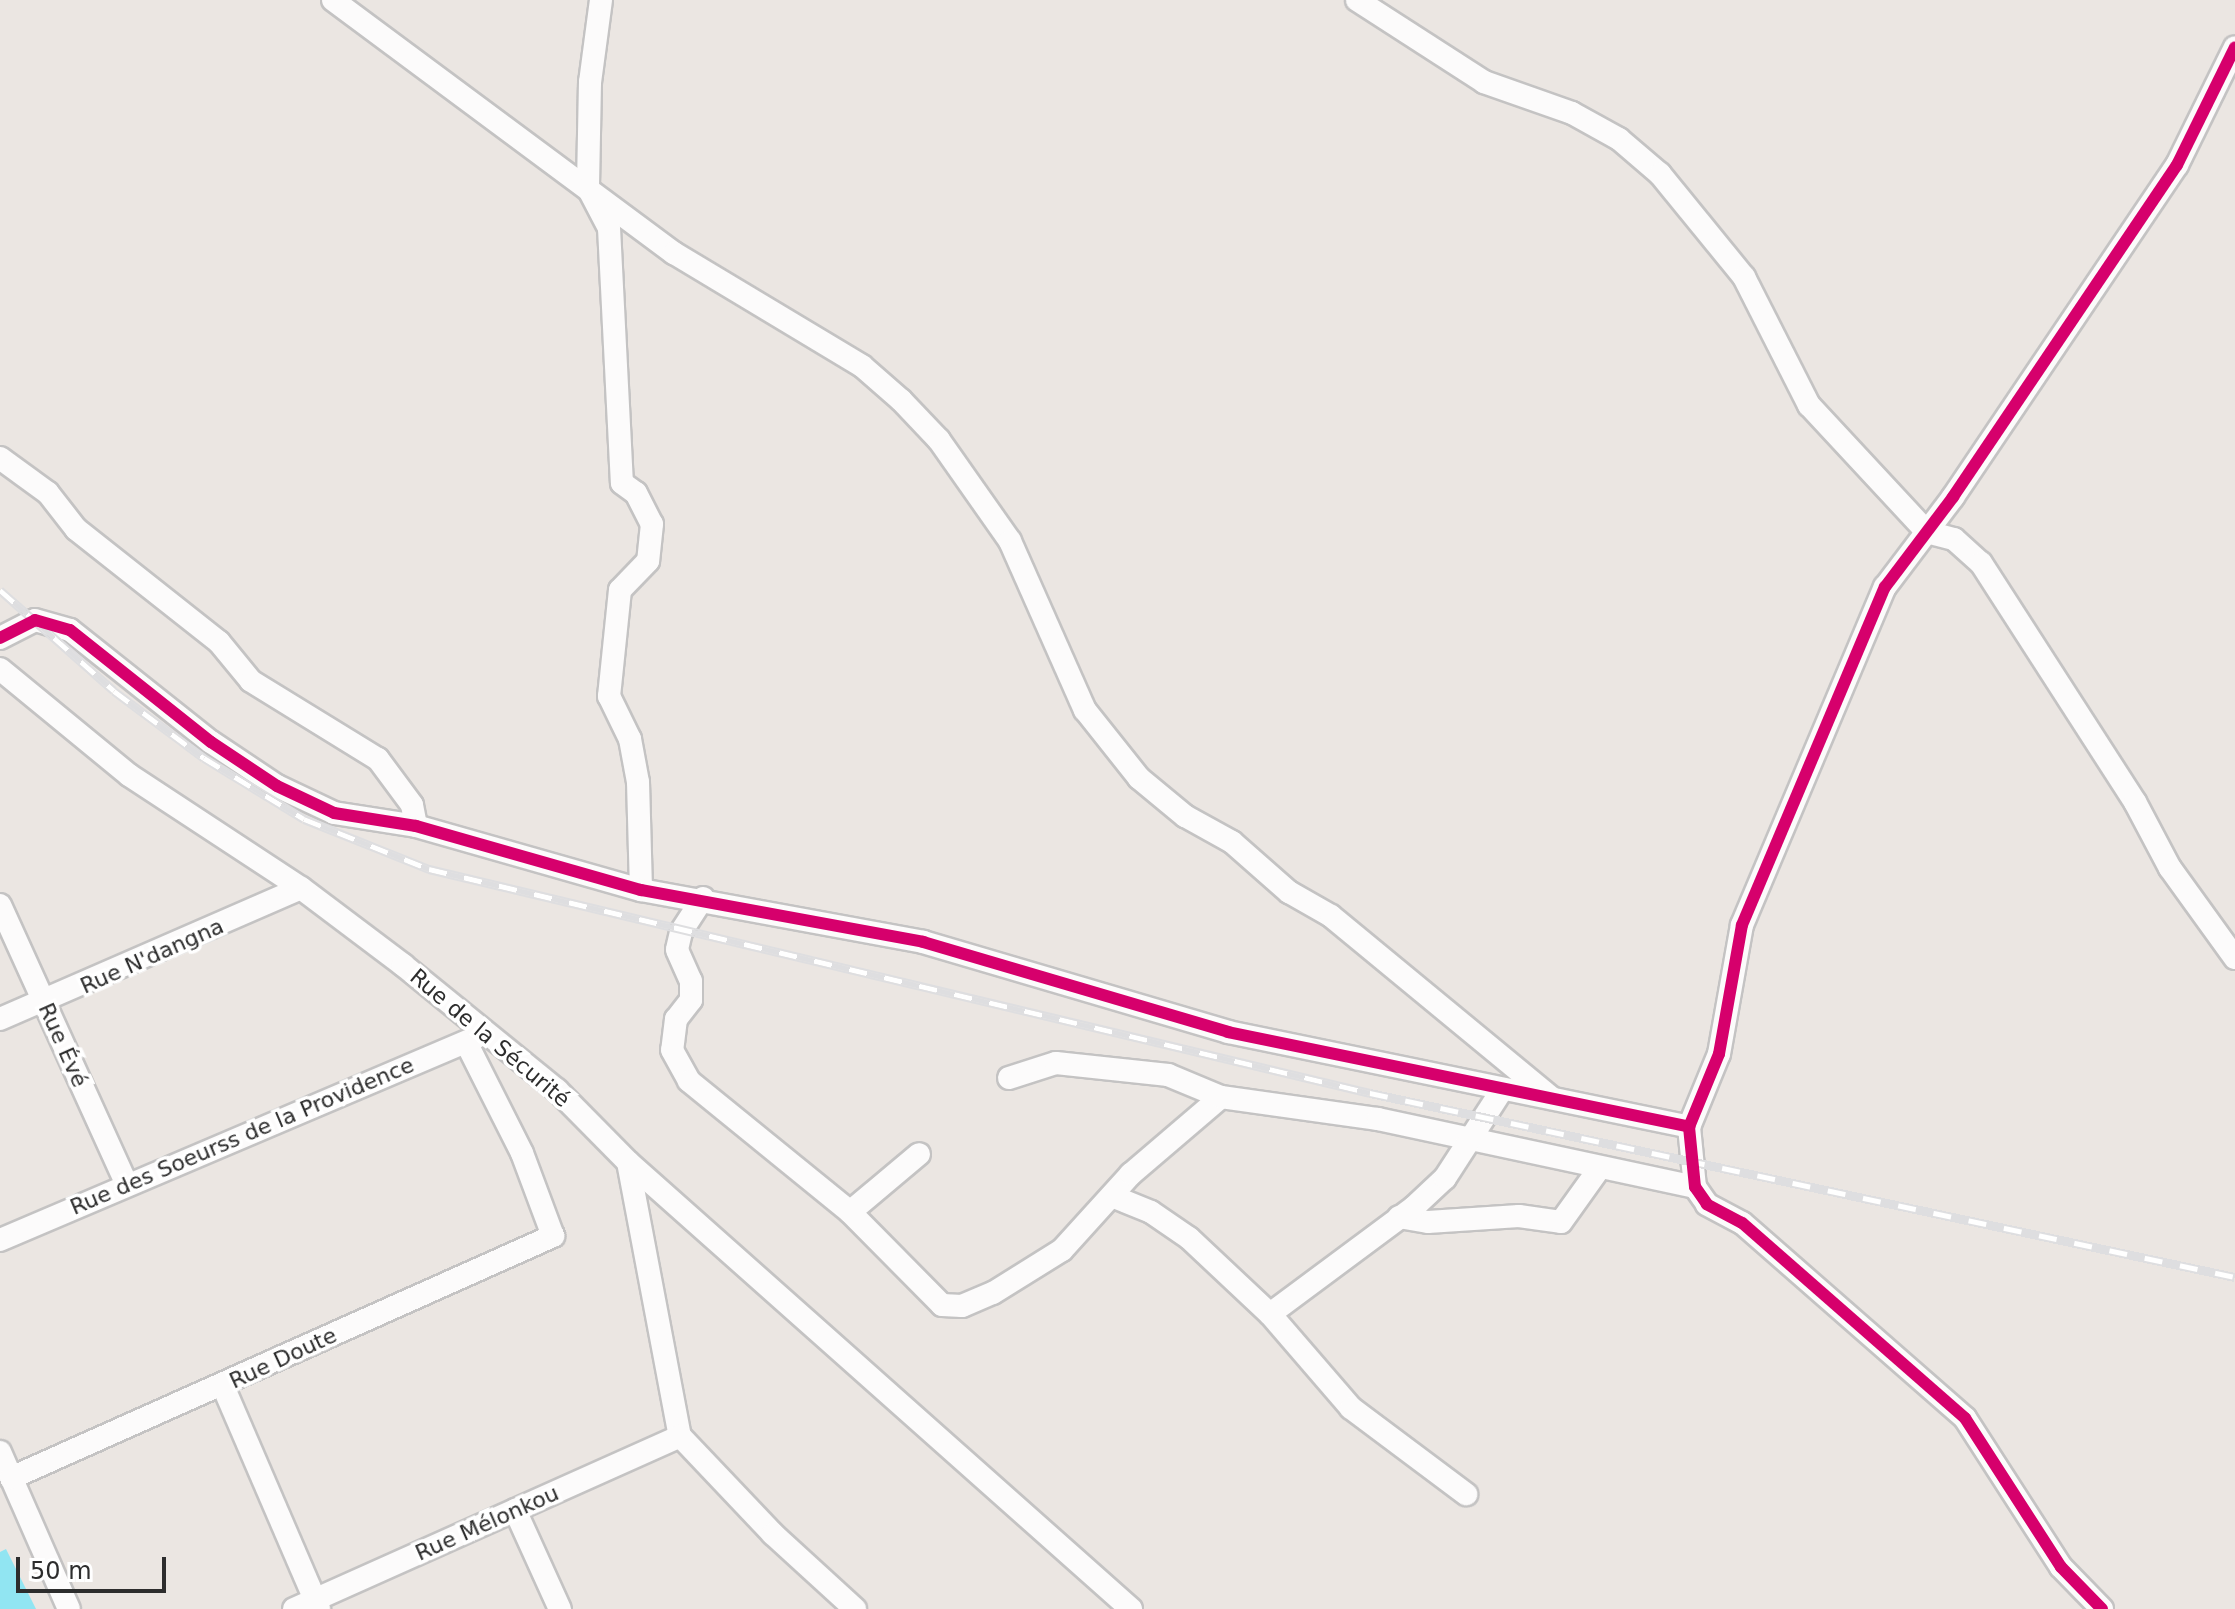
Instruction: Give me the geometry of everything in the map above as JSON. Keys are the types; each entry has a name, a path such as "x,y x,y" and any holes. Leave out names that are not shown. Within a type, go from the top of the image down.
{"street":[{"path":"333,0 674,253 862,366 901,400 939,440 1010,541 1085,710 1139,778 1185,816 1232,842 1289,892 1331,916 1556,1101"},
{"path":"601,0 590,82 588,188 609,228 622,483 636,493 652,524 648,561 620,590 609,696 630,739 638,782 641,890"},
{"path":"1357,0 1484,82 1572,113 1619,139 1660,174 1744,277 1809,405 1927,532 1954,539 1981,563 2135,802 2170,868 2235,958"},
{"path":"2102,1609 2061,1567 1965,1418 1753,1233 1707,1204 1695,1187 1689,1127 1719,1054 1742,925 1885,587 1927,532 2177,165 2235,47"},
{"path":"0,458 48,493 76,529 219,642 251,681 378,759 412,805 416,826"},
{"path":"0,638 35,620 70,630 277,786 334,813 416,826 641,890 703,898 923,942 1228,1032 1689,1127"},
{"name":"Rue de la Sécurité","path":"0,669 129,775 301,888 475,1038 557,1090 628,1162 1131,1609"},
{"name":"Rue N'dangna","path":"0,1019 44,1004 301,888"},
{"path":"703,898 681,932 677,950 691,981 691,1000 676,1019 672,1050 689,1081 850,1212 942,1305 962,1306 1062,1250 1112,1196 1221,1097"},
{"name":"Rue Évé","path":"0,905 127,1185"},
{"name":"Rue des Soeurss de la Providence","path":"0,1240 475,1038"},
{"name":"Rue Doute","path":"11,1478 223,1386 553,1236 475,1038"},
{"path":"1009,1078 1056,1063 1103,1065 1168,1075 1221,1097 1378,1119 1471,1142 1695,1187"},
{"path":"1270,1314 1399,1217 1445,1178 1502,1090"},
{"path":"850,1212 919,1154"},
{"path":"628,1162 680,1436 773,1534 855,1609"},
{"path":"1399,1217 1428,1222 1519,1216 1561,1222 1599,1169"},
{"path":"1112,1196 1151,1212 1189,1238 1270,1314 1351,1408 1466,1494"},
{"path":"223,1386 317,1604"},
{"name":"Rue Mélonkou","path":"294,1609 317,1604 680,1436"},
{"path":"0,1452 69,1609"},
{"path":"515,1510 560,1609"}],"water":[{"path":"6,1549 36,1609 0,1609 0,1552"}],"railway":[{"path":"0,590 114,691 204,758 304,819 429,869 1370,1093 2235,1277"}],"cycle path":[{"path":"2102,1609 2061,1567 1965,1418 1742,1223 1707,1204 1695,1187 1689,1127 1719,1054 1742,925 1885,587 1953,497 2177,165 2235,47"},
{"path":"0,638 35,620 70,630 211,742 277,786 334,813 416,826 641,890 923,942 1228,1032 1689,1127"}]}
